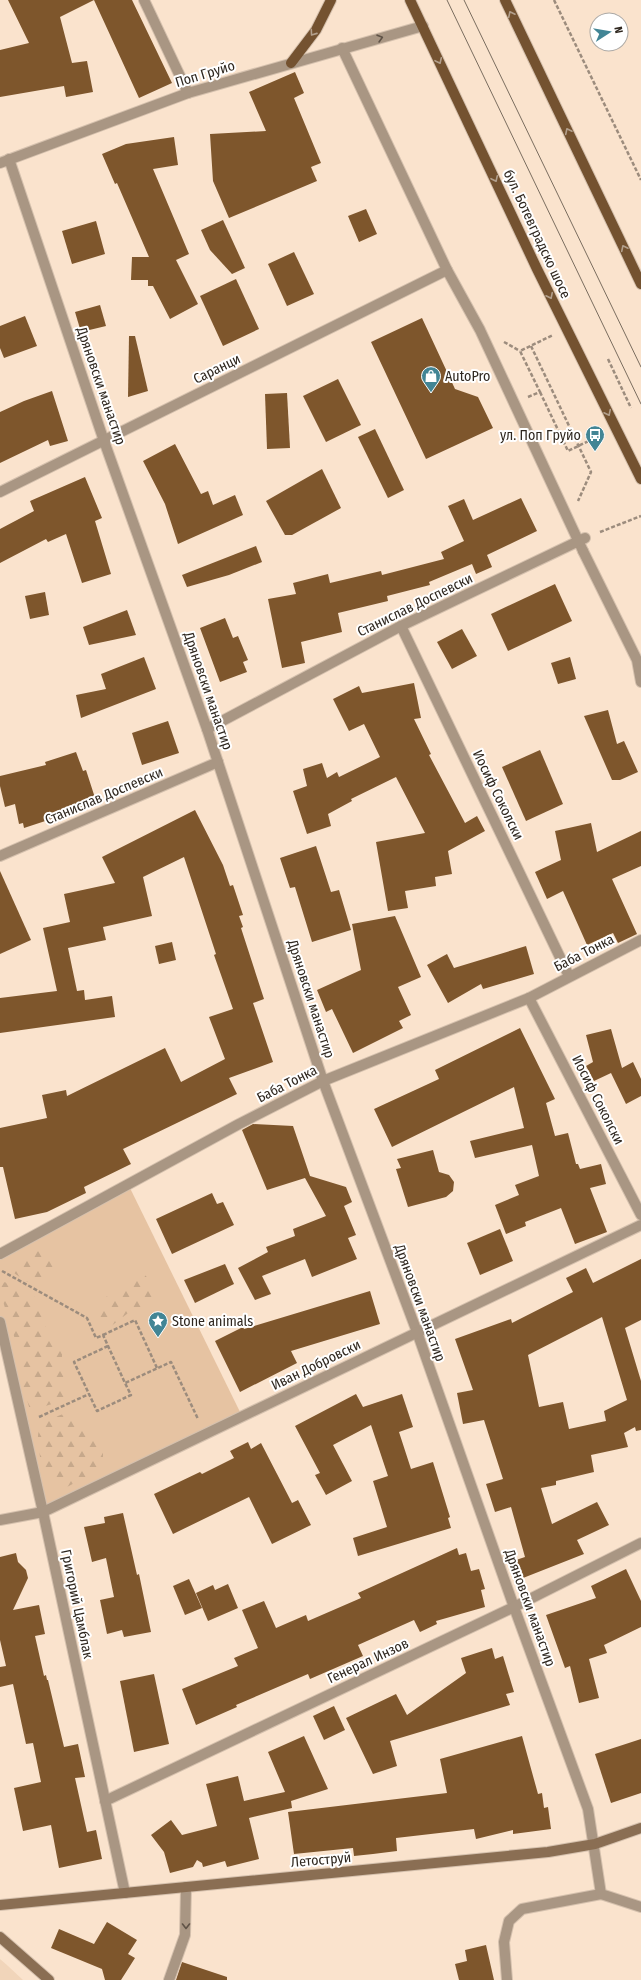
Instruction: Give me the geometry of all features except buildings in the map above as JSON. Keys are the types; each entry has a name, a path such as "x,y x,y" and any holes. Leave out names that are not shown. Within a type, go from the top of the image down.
{"main road":[{"path":"291,63 316,30 331,0"},
{"name":"бул. Ботевградско шосе","path":"410,0 566,328 641,479"},
{"path":"505,0 641,284"}],"street":[{"path":"144,0 188,93"},
{"name":"Поп Груйо","path":"5,161 188,93 423,26"},
{"path":"342,48 447,270 480,330 515,403 530,441 581,540 583,551 636,660 641,682"},
{"name":"Дряновски манастир","path":"5,161 207,729 323,1081 417,1332 514,1607 588,1809 595,1844 601,1894"},
{"name":"Саранци","path":"0,492 447,270"},
{"name":"Станислав Доспевски","path":"207,729 401,626 581,540"},
{"name":"Иосиф Соколски","path":"401,626 569,976"},
{"name":"Станислав Доспевски","path":"0,856 218,762"},
{"name":"Баба Тонка","path":"0,1254 239,1124 323,1081 529,998 641,940"},
{"name":"Иосиф Соколски","path":"529,998 641,1216"},
{"name":"Иван Добровски","path":"0,1520 43,1512 641,1225"},
{"name":"Григорий Цамблак","path":"0,1322 24,1424 125,1893"},
{"name":"Генерал Инзов","path":"105,1801 514,1607 641,1543"},
{"name":"Летоструй","path":"0,1905 548,1852 595,1844 641,1828"},
{"path":"169,1980 186,1935 186,1887"},
{"path":"507,1980 504,1942 509,1921 522,1908 601,1894 641,1907"},
{"path":"0,1937 49,1980"}],"path":[{"path":"554,0 641,180"},
{"path":"566,328 520,351 568,451 615,428"},
{"path":"531,346 578,446"},
{"path":"608,358 631,408"},
{"path":"515,403 540,392"},
{"path":"581,540 641,516"},
{"path":"0,1269 87,1318 96,1338 135,1320 157,1368"},
{"path":"103,1335 131,1395 97,1411 74,1362 108,1346"},
{"path":"125,1383 171,1362 205,1434"},
{"path":"24,1424 89,1394"}],"shaded area":[{"path":"0,1959 8,1966 23,1980 0,1980"}],"green space":[{"path":"128,1184 242,1416 43,1512 0,1322 0,1254"},
{"path":"38,1251 49,1253 55,1265 45,1277 27,1282 11,1271 24,1258"},
{"path":"135,1273 143,1273 152,1285 154,1294 149,1308 132,1310 110,1327 101,1326 99,1320 106,1297 128,1286"},
{"path":"3,1282 15,1285 27,1291 40,1303 45,1315 47,1337 58,1340 62,1354 62,1370 68,1393 65,1400 30,1410 20,1376 20,1355 0,1292 0,1285"},
{"path":"63,1414 77,1416 103,1449 103,1461 93,1473 67,1487 46,1479 41,1464 38,1439 39,1431 44,1424"}],"tram line":[{"path":"447,0 641,404"},
{"path":"464,0 641,367"}],"place":[{"name":"AutoPro","path":"431,393"},
{"name":"ул. Поп Груйо","path":"595,452"},
{"name":"Stone animals","path":"158,1338"}]}
